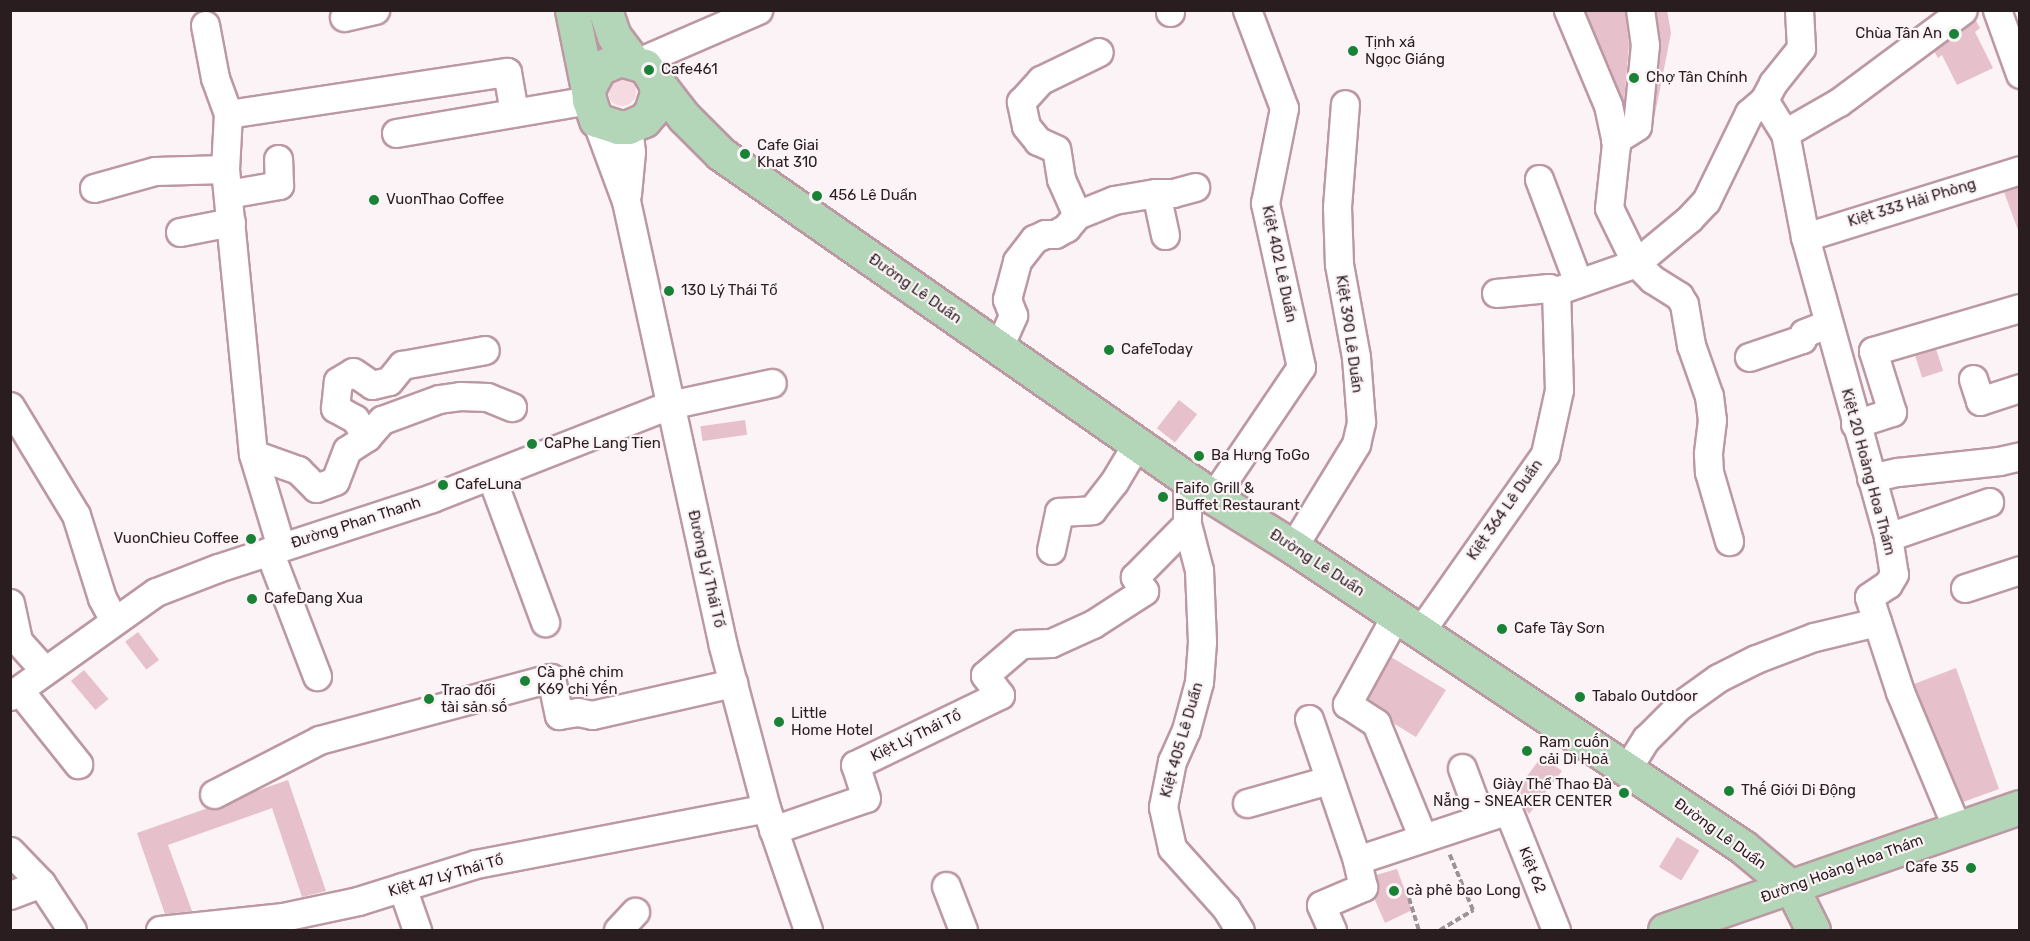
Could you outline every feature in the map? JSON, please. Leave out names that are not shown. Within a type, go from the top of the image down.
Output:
[{"type":"main road","points":[[572,10],[591,103],[618,127],[632,126],[651,112],[657,93],[640,65],[608,62],[599,68],[591,103]]},
{"type":"main road","name":"Đường Lê Duẩn","points":[[605,10],[614,36],[714,149],[1136,445],[1743,847],[1792,888],[1813,930]]},
{"type":"main road","name":"Đường Lê Duẩn","points":[[632,126],[714,149]]},
{"type":"main road","name":"Đường Hoàng Hoa Thám","points":[[1665,930],[1792,888],[1957,828],[2019,809]]},
{"type":"street","points":[[345,17],[375,10]]},
{"type":"street","points":[[640,65],[758,10]]},
{"type":"street","name":"Kiệt 402 Lê Duẩn","points":[[1213,497],[1301,367],[1265,203],[1284,108],[1247,10]]},
{"type":"street","points":[[1568,10],[1608,105],[1616,140],[1609,208],[1636,263],[1652,279],[1680,296],[1684,304],[1691,345],[1709,396],[1712,420],[1707,454],[1709,472],[1729,541]]},
{"type":"street","points":[[1616,140],[1636,126],[1645,45],[1640,10]]},
{"type":"street","points":[[1496,293],[1567,286],[1636,263],[1689,219],[1706,201],[1749,113],[1764,100],[1773,84],[1801,48],[1799,10]]},
{"type":"street","points":[[1785,133],[1839,102],[1963,10]]},
{"type":"street","points":[[1997,10],[2019,74]]},
{"type":"street","points":[[205,25],[215,78],[228,114],[226,182],[254,454],[275,549],[317,676]]},
{"type":"street","points":[[1077,215],[1061,179],[1056,148],[1038,141],[1026,126],[1021,102],[1041,80],[1099,52]]},
{"type":"street","points":[[228,114],[507,72],[514,112]]},
{"type":"street","name":"Kiệt 20 Hoàng Hoa Thám","points":[[1764,100],[1785,133],[1804,237],[1887,537],[1894,574],[1888,584],[1869,597],[1900,692],[1957,828]]},
{"type":"street","points":[[396,133],[514,112],[591,103]]},
{"type":"street","name":"Đường Lý Thái Tổ","points":[[591,103],[626,201],[669,405],[733,683],[769,819],[808,930]]},
{"type":"street","name":"Kiệt 390 Lê Duẩn","points":[[1293,547],[1356,444],[1361,422],[1356,357],[1339,264],[1337,207],[1345,104]]},
{"type":"street","name":"Đường Lý Thái Tổ","points":[[626,201],[632,126]]},
{"type":"street","points":[[94,188],[155,171],[226,182],[279,185],[278,159]]},
{"type":"street","name":"Kiệt 333 Hải Phòng","points":[[1804,237],[2019,170]]},
{"type":"street","name":"Kiệt 364 Lê Duẩn","points":[[1422,836],[1376,723],[1347,704],[1408,623],[1545,454],[1559,390],[1567,286],[1539,180]]},
{"type":"street","points":[[999,347],[1012,315],[1007,299],[1017,261],[1034,239],[1045,234],[1055,234],[1066,228],[1077,215],[1114,200],[1156,193],[1173,193],[1195,187]]},
{"type":"street","points":[[1156,193],[1165,235]]},
{"type":"street","points":[[180,232],[231,222]]},
{"type":"street","points":[[1855,424],[1892,412],[1873,351],[2019,308]]},
{"type":"street","points":[[1749,357],[1802,339],[1804,333],[1828,324]]},
{"type":"street","points":[[367,437],[355,419],[335,408],[338,381],[353,372],[372,385],[389,381],[402,365],[485,350]]},
{"type":"street","points":[[1973,379],[1980,401],[2019,388]]},
{"type":"street","name":"Đường Phan Thanh","points":[[15,693],[156,592],[275,549],[432,498],[669,405],[772,383]]},
{"type":"street","points":[[254,454],[298,470],[316,488],[335,481],[347,450],[367,437],[382,420],[439,399],[460,396],[487,397],[512,407]]},
{"type":"street","points":[[10,406],[76,515],[102,598],[114,621]]},
{"type":"street","points":[[1051,550],[1059,512],[1092,510],[1114,482],[1136,445]]},
{"type":"street","points":[[1870,478],[1898,472],[1999,461],[2019,456]]},
{"type":"street","points":[[491,476],[545,622]]},
{"type":"street","name":"Kiệt 405 Lê Duẩn","points":[[1187,478],[1187,524],[1198,570],[1202,642],[1199,682],[1186,730],[1172,761],[1163,807],[1172,848],[1226,908],[1240,930]]},
{"type":"street","points":[[1887,537],[1989,502]]},
{"type":"street","name":"Kiệt Lý Thái Tổ","points":[[769,819],[866,798],[855,765],[1000,695],[985,675],[1021,644],[1051,643],[1093,624],[1144,591],[1135,577],[1187,524]]},
{"type":"street","points":[[1965,588],[2019,570]]},
{"type":"street","points":[[10,603],[18,641],[45,671]]},
{"type":"street","points":[[1628,769],[1646,739],[1685,702],[1718,678],[1756,659],[1814,638],[1877,622]]},
{"type":"street","points":[[1685,702],[1705,664]]},
{"type":"street","points":[[214,794],[319,740],[551,678],[559,716],[578,712],[592,715],[733,683]]},
{"type":"street","points":[[15,693],[78,764]]},
{"type":"street","points":[[1309,719],[1363,887],[1320,905],[1332,930]]},
{"type":"street","points":[[1356,860],[1422,836],[1481,819],[1462,768]]},
{"type":"street","points":[[1247,803],[1329,780]]},
{"type":"street","name":"Kiệt 62","points":[[1481,819],[1508,810],[1556,930]]},
{"type":"street","name":"Kiệt 47 Lý Thái Tổ","points":[[160,930],[283,917],[358,901],[477,864],[769,819]]},
{"type":"street","points":[[10,851],[41,883],[72,930]]},
{"type":"street","points":[[10,896],[41,883]]},
{"type":"street","points":[[946,886],[963,930]]},
{"type":"street","points":[[402,887],[417,930]]},
{"type":"path","points":[[1422,836],[1446,846],[1473,910],[1440,930]]},
{"type":"path","points":[[1409,898],[1419,930]]},
{"type":"shaded area","points":[[622,78],[632,82],[636,92],[632,102],[622,106],[612,102],[608,92],[612,82]]},
{"type":"building","points":[[1585,10],[1625,10],[1629,45],[1624,102]]},
{"type":"building","points":[[1656,10],[1667,10],[1671,33],[1654,119],[1661,47]]},
{"type":"building","points":[[1975,19],[1980,28],[1975,32],[1993,68],[1957,85],[1942,55],[1938,58],[1934,51]]},
{"type":"building","points":[[2019,187],[2019,229],[2018,230],[2004,192]]},
{"type":"building","points":[[1936,349],[1943,371],[1922,378],[1915,356]]},
{"type":"building","points":[[1179,400],[1197,414],[1175,443],[1157,428]]},
{"type":"building","points":[[745,420],[747,435],[703,441],[700,426]]},
{"type":"building","points":[[138,632],[159,660],[146,670],[125,642]]},
{"type":"building","points":[[1391,657],[1446,690],[1416,737],[1393,723],[1385,710],[1368,699]]},
{"type":"building","points":[[1956,668],[1999,789],[1963,802],[1914,684]]},
{"type":"building","points":[[84,670],[108,699],[95,710],[71,681]]},
{"type":"building","points":[[1542,756],[1562,771],[1529,814],[1518,798],[1513,795]]},
{"type":"building","points":[[288,780],[326,891],[302,897],[272,808],[168,845],[192,911],[165,914],[137,833],[208,808],[221,808],[250,793]]},
{"type":"building","points":[[1677,837],[1699,850],[1681,880],[1659,867]]},
{"type":"building","points":[[1397,869],[1412,910],[1385,923],[1374,898],[1378,890],[1376,875]]},
{"type":"place","name":"Chùa Tân An","points":[[1954,34]]},
{"type":"place","name":"Tịnh xá Ngọc Giáng","points":[[1353,51]]},
{"type":"place","name":"Cafe461","points":[[649,70]]},
{"type":"place","name":"Chợ Tân Chính","points":[[1634,78]]},
{"type":"place","name":"Cafe Giai Khat 310","points":[[745,154]]},
{"type":"place","name":"456 Lê Duẩn","points":[[817,196]]},
{"type":"place","name":"VuonThao Coffee","points":[[374,200]]},
{"type":"place","name":"130 Lý Thái Tổ","points":[[669,291]]},
{"type":"place","name":"CafeToday","points":[[1109,350]]},
{"type":"place","name":"CaPhe Lang Tien","points":[[532,444]]},
{"type":"place","name":"Ba Hưng ToGo","points":[[1199,456]]},
{"type":"place","name":"CafeLuna","points":[[443,485]]},
{"type":"place","name":"Faifo Grill & Buffet Restaurant","points":[[1163,497]]},
{"type":"place","name":"VuonChieu Coffee","points":[[251,539]]},
{"type":"place","name":"CafeDang Xua","points":[[252,599]]},
{"type":"place","name":"Cafe Tây Sơn","points":[[1502,629]]},
{"type":"place","name":"Cà phê chim K69 chị Yến","points":[[525,681]]},
{"type":"place","name":"Tabalo Outdoor","points":[[1580,697]]},
{"type":"place","name":"Trao đổi tài sản số","points":[[429,699]]},
{"type":"place","name":"Little Home Hotel","points":[[779,722]]},
{"type":"place","name":"Ram cuốn cải Dì Hoả","points":[[1527,751]]},
{"type":"place","name":"Thế Giới Di Động","points":[[1729,791]]},
{"type":"place","name":"Giày Thể Thao Đà Nẵng - SNEAKER CENTER","points":[[1624,793]]},
{"type":"place","name":"Cafe 35","points":[[1971,868]]},
{"type":"place","name":"cà phê bao Long","points":[[1394,891]]}]
